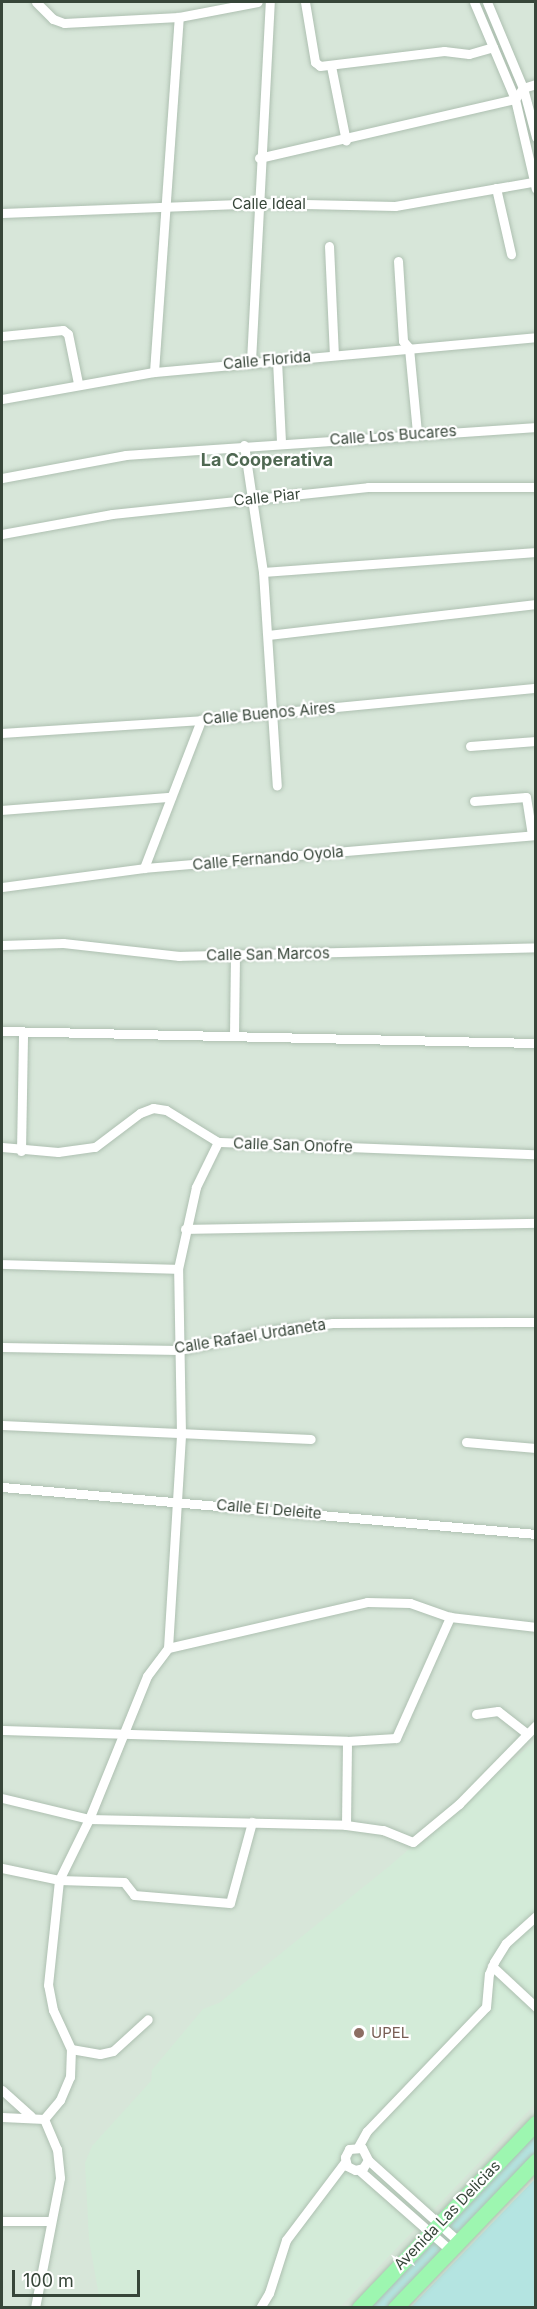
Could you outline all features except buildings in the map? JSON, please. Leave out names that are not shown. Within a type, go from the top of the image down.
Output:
[{"type":"main road","name":"Avenida Las Delicias","points":[[359,2307],[536,2122]]},
{"type":"main road","name":"Avenida Las Delicias","points":[[395,2307],[536,2161]]},
{"type":"street","points":[[36,2],[52,19],[64,23],[179,17],[258,2]]},
{"type":"street","points":[[251,361],[259,159],[270,2]]},
{"type":"street","points":[[305,2],[315,62],[320,66],[444,51],[469,54],[493,47]]},
{"type":"street","points":[[474,2],[515,99],[535,185]]},
{"type":"street","points":[[487,2],[523,88],[536,137]]},
{"type":"street","points":[[154,372],[179,17]]},
{"type":"street","points":[[331,66],[346,141]]},
{"type":"street","points":[[259,159],[346,141],[515,99],[523,88],[536,84]]},
{"type":"street","name":"Calle Ideal","points":[[2,213],[259,203],[395,206],[496,188],[535,185]]},
{"type":"street","points":[[496,188],[511,254]]},
{"type":"street","points":[[330,246],[333,355]]},
{"type":"street","points":[[398,261],[403,341],[409,348],[417,432]]},
{"type":"street","points":[[2,336],[63,330],[68,333],[78,383]]},
{"type":"street","name":"Calle Florida","points":[[2,399],[78,383],[154,372],[251,361],[536,337]]},
{"type":"street","points":[[277,360],[281,442]]},
{"type":"street","name":"Calle Los Bucares","points":[[2,478],[126,455],[417,432],[536,427]]},
{"type":"street","points":[[244,445],[263,572],[277,786]]},
{"type":"street","name":"Calle Piar","points":[[2,534],[112,514],[368,487],[536,487]]},
{"type":"street","points":[[263,572],[536,552]]},
{"type":"street","points":[[268,634],[536,604]]},
{"type":"street","name":"Calle Buenos Aires","points":[[2,733],[201,720],[536,688]]},
{"type":"street","points":[[144,868],[169,798],[201,720]]},
{"type":"street","points":[[470,746],[536,741]]},
{"type":"street","points":[[474,801],[526,797],[534,835]]},
{"type":"street","points":[[2,810],[169,798]]},
{"type":"street","name":"Calle Fernando Oyola","points":[[2,887],[144,868],[534,835]]},
{"type":"street","name":"Calle San Marcos","points":[[2,945],[63,943],[179,956],[536,947]]},
{"type":"street","points":[[234,1036],[235,955]]},
{"type":"street","points":[[2,1031],[536,1043]]},
{"type":"street","points":[[21,1151],[23,1032]]},
{"type":"street","name":"Calle San Onofre","points":[[2,1147],[21,1151],[95,1147],[140,1113],[153,1108],[166,1110],[218,1142],[536,1154]]},
{"type":"street","points":[[44,2119],[60,2100],[70,2078],[71,2049],[53,2010],[48,1985],[59,1880],[89,1819],[121,1735],[147,1676],[168,1648],[181,1434],[178,1269],[196,1187],[218,1142]]},
{"type":"street","points":[[185,1229],[536,1222]]},
{"type":"street","points":[[2,1264],[178,1269]]},
{"type":"street","name":"Calle Rafael Urdaneta","points":[[2,1347],[179,1350],[267,1331],[333,1323],[536,1322]]},
{"type":"street","points":[[2,1425],[311,1439]]},
{"type":"street","points":[[466,1442],[536,1448]]},
{"type":"street","name":"Calle El Deleite","points":[[2,1487],[536,1534]]},
{"type":"street","points":[[168,1648],[367,1602],[410,1603],[450,1617],[536,1628]]},
{"type":"street","points":[[3,1730],[347,1741],[396,1738],[450,1617]]},
{"type":"street","points":[[476,1714],[498,1711],[527,1734]]},
{"type":"street","points":[[2,1798],[89,1819],[346,1825],[383,1830],[413,1842],[459,1804],[536,1725]]},
{"type":"street","points":[[346,1825],[347,1741]]},
{"type":"street","points":[[2,1868],[59,1880],[123,1882],[134,1895],[230,1903],[252,1822]]},
{"type":"street","points":[[358,2147],[367,2131],[486,2007],[492,1966],[506,1943],[536,1916]]},
{"type":"street","points":[[492,1966],[536,2007]]},
{"type":"street","points":[[71,2049],[100,2054],[113,2051],[148,2019]]},
{"type":"street","points":[[2,2090],[31,2116]]},
{"type":"street","points":[[2,2117],[31,2116],[44,2119]]},
{"type":"street","points":[[35,2307],[60,2178],[57,2149],[44,2119]]},
{"type":"street","points":[[260,2307],[269,2293],[286,2240],[345,2162],[349,2149],[358,2147],[366,2151],[368,2160],[454,2246]]},
{"type":"street","points":[[359,2170],[368,2160]]},
{"type":"street","points":[[345,2162],[350,2169],[359,2170],[435,2228]]},
{"type":"street","points":[[2,2221],[50,2221]]},
{"type":"shaded area","points":[[2,2],[535,2],[535,2307],[2,2307]]},
{"type":"shaded area","name":"UPEL","points":[[535,1741],[535,2104],[340,2307],[101,2307],[89,2240],[85,2163],[92,2146],[151,2081],[152,2070],[203,2009],[219,2003],[387,1868]]},
{"type":"shaded area","points":[[535,2123],[535,2161],[395,2307],[359,2308]]},
{"type":"shaded area","points":[[535,2179],[535,2307],[411,2307]]},
{"type":"place","name":"UPEL","points":[[359,2033]]},
{"type":"district","name":"La Cooperativa","points":[[267,460]]}]
